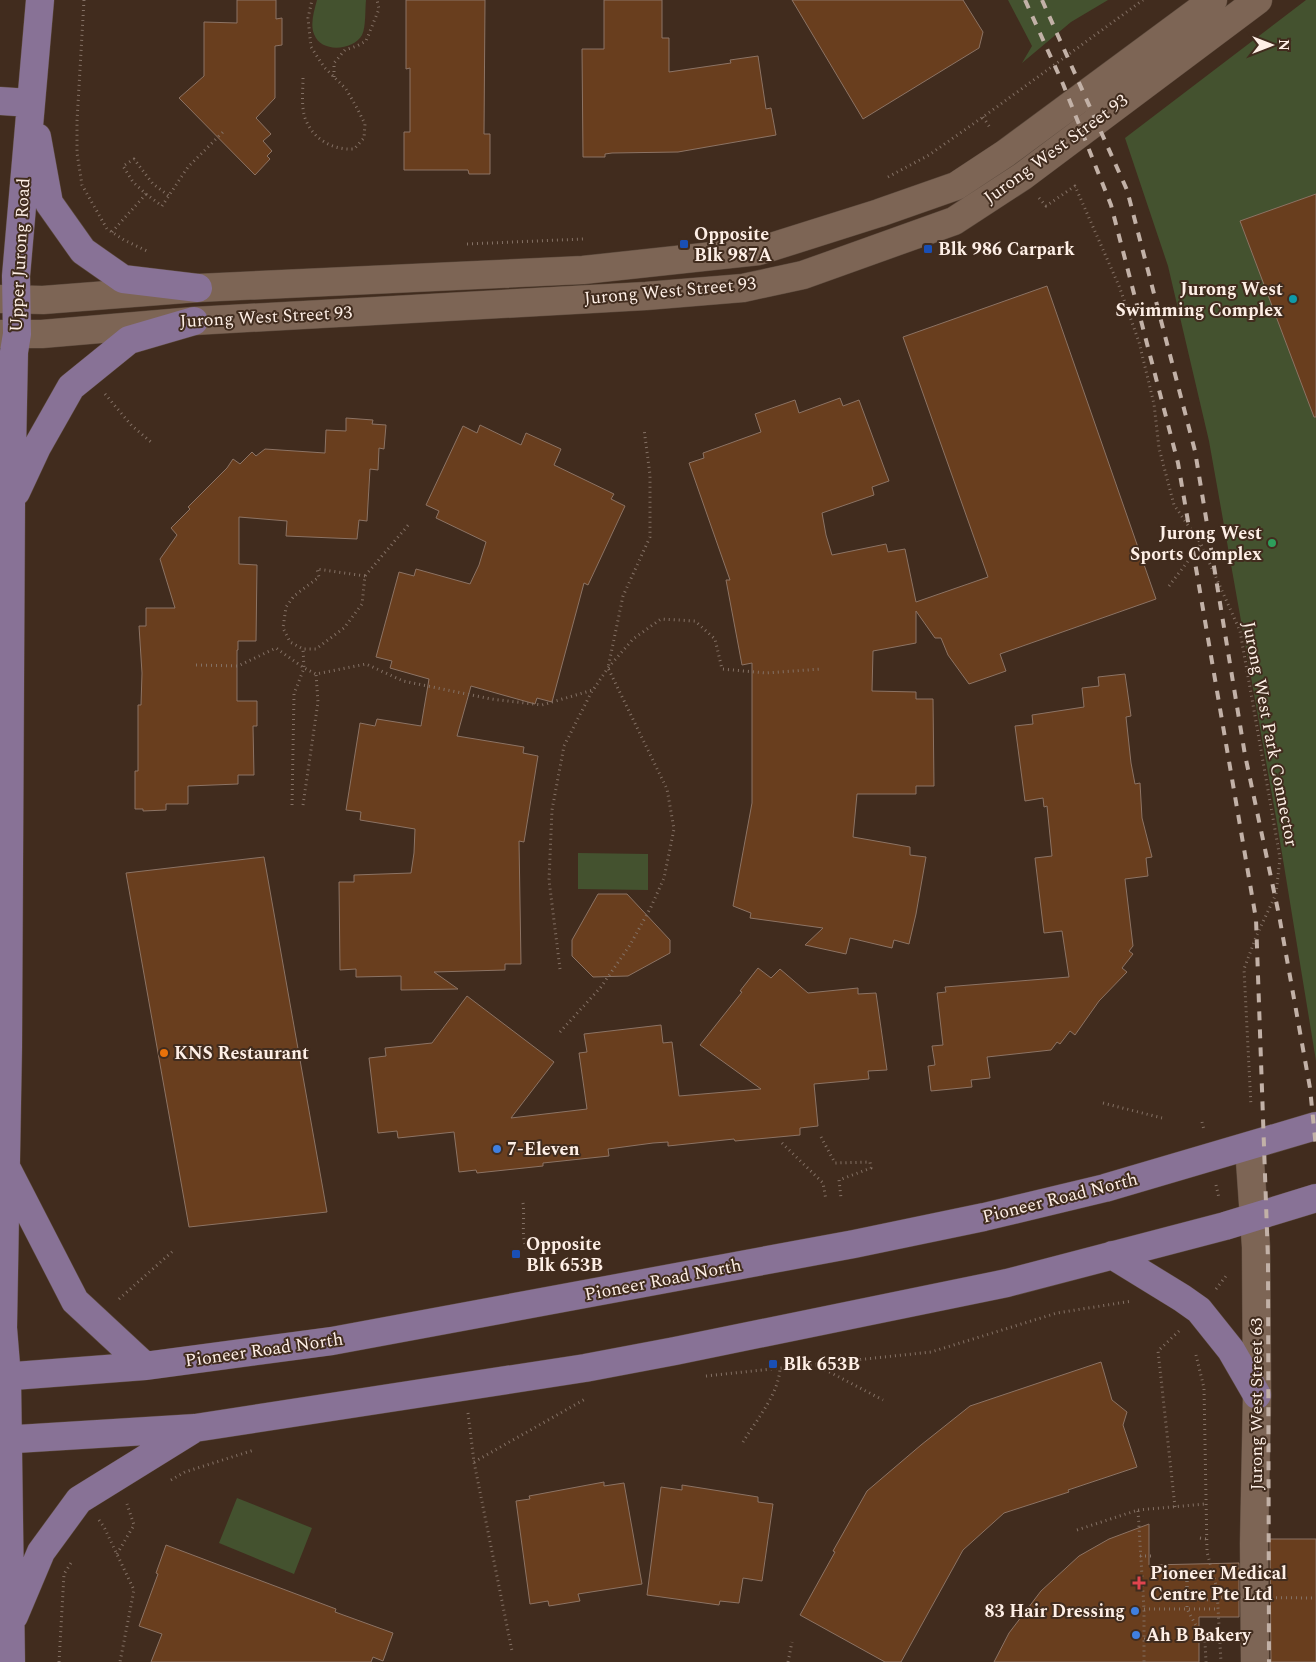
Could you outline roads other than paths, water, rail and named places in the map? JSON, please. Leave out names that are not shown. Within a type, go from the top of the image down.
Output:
[{"type":"main road","name":"Upper Jurong Road","points":[[11,1662],[4,1440],[3,1328],[14,352],[8,334],[8,300],[16,276],[40,0]]},
{"type":"main road","points":[[0,101],[30,103],[49,203],[82,250],[123,279],[198,288]]},
{"type":"main road","points":[[11,502],[37,448],[71,387],[129,340],[194,321]]},
{"type":"main road","name":"Pioneer Road North","points":[[4,1377],[145,1366],[332,1341],[899,1236],[1031,1207],[1096,1190],[1316,1126]]},
{"type":"main road","points":[[6,1168],[75,1301],[145,1366]]},
{"type":"main road","points":[[4,1440],[195,1428],[585,1368],[1007,1283],[1255,1218],[1316,1198]]},
{"type":"main road","points":[[1112,1255],[1199,1310],[1231,1350],[1258,1396]]},
{"type":"main road","points":[[10,1625],[41,1552],[79,1500],[195,1428]]},
{"type":"street","name":"Jurong West Street 93","points":[[8,300],[43,300],[198,288],[583,270],[759,250],[879,213],[956,186],[1006,153],[1213,0]]},
{"type":"street","name":"Jurong West Street 93","points":[[8,334],[42,334],[194,321],[646,296],[743,288],[802,275],[954,221],[1023,176],[1258,0]]},
{"type":"street","name":"Jurong West Street 63","points":[[1249,1146],[1255,1218],[1258,1396],[1254,1544],[1255,1662]]},
{"type":"railway","points":[[1025,0],[1063,84],[1111,205],[1178,463],[1256,919],[1268,1260],[1269,1662]]},
{"type":"railway","points":[[1042,0],[1127,190],[1195,451],[1245,755],[1279,915],[1310,1088],[1316,1148]]},
{"type":"place","name":"Opposite Blk 987A","points":[[684,244]]},
{"type":"place","name":"Blk 986 Carpark","points":[[928,249]]},
{"type":"place","name":"Jurong West Swimming Complex","points":[[1293,299]]},
{"type":"place","name":"Jurong West Sports Complex","points":[[1272,543]]},
{"type":"place","name":"KNS Restaurant","points":[[164,1053]]},
{"type":"place","name":"7-Eleven","points":[[497,1149]]},
{"type":"place","name":"Opposite Blk 653B","points":[[516,1254]]},
{"type":"place","name":"Blk 653B","points":[[773,1364]]},
{"type":"place","name":"Pioneer Medical Centre Pte Ltd","points":[[1139,1583]]},
{"type":"place","name":"83 Hair Dressing","points":[[1135,1611]]},
{"type":"place","name":"Ah B Bakery","points":[[1136,1635]]}]
